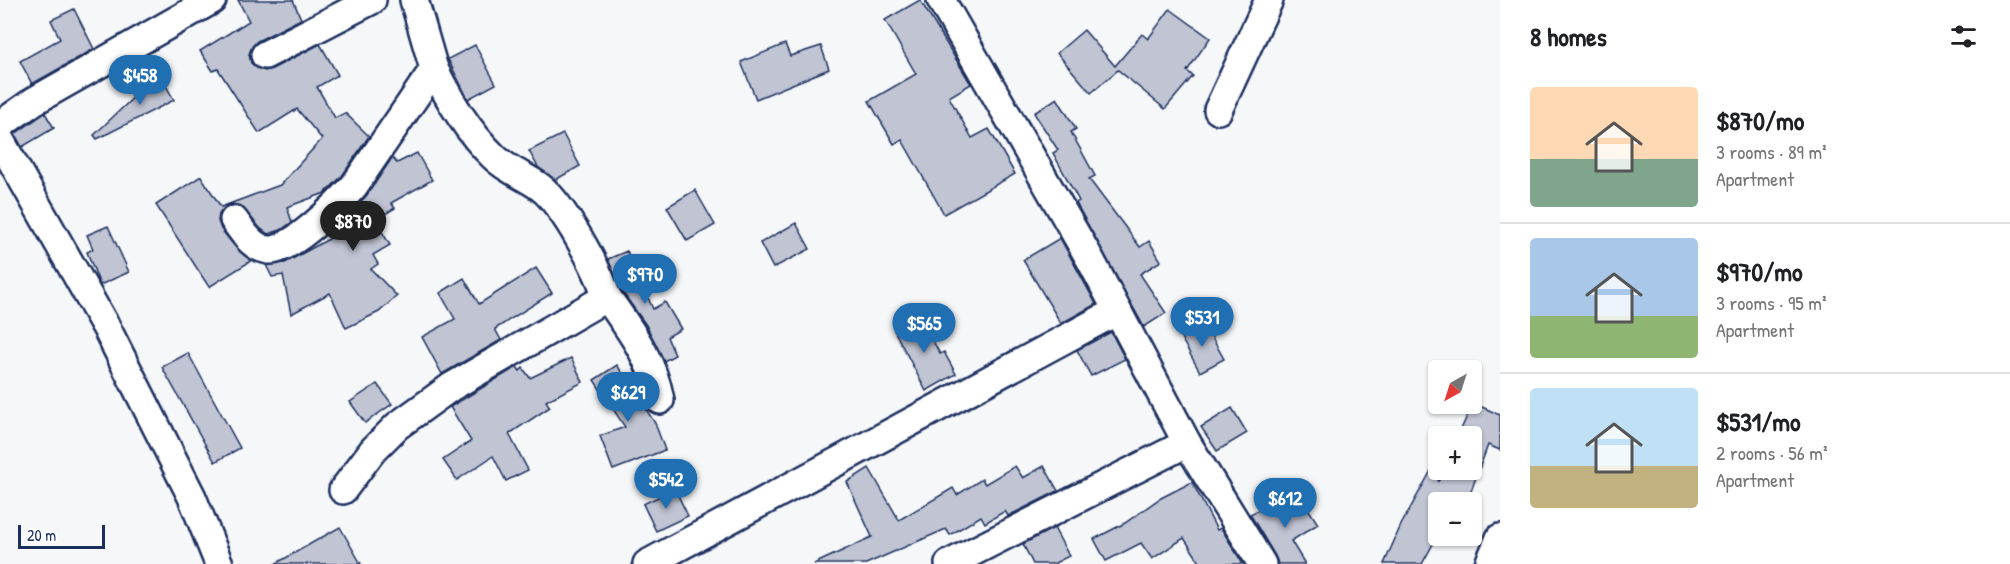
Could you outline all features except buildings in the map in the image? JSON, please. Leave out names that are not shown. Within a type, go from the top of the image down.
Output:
[{"type":"street","points":[[0,125],[34,101],[212,0]]},
{"type":"street","points":[[265,55],[372,0]]},
{"type":"street","points":[[414,0],[434,69],[448,97],[495,159],[542,189],[555,204],[585,249],[601,279],[607,297],[637,339],[656,380],[660,400]]},
{"type":"street","points":[[941,0],[1118,311],[1187,443],[1262,564]]},
{"type":"street","points":[[1218,110],[1269,0]]},
{"type":"street","points":[[234,220],[258,247],[271,251],[287,245],[315,224],[354,186],[434,69]]},
{"type":"street","points":[[0,140],[7,168],[106,327],[192,497],[219,564]]},
{"type":"street","points":[[343,490],[374,450],[397,426],[451,387],[607,297]]},
{"type":"street","points":[[647,564],[1118,311]]},
{"type":"street","points":[[949,564],[1187,443]]},
{"type":"street","points":[[1489,564],[1500,538]]}]
